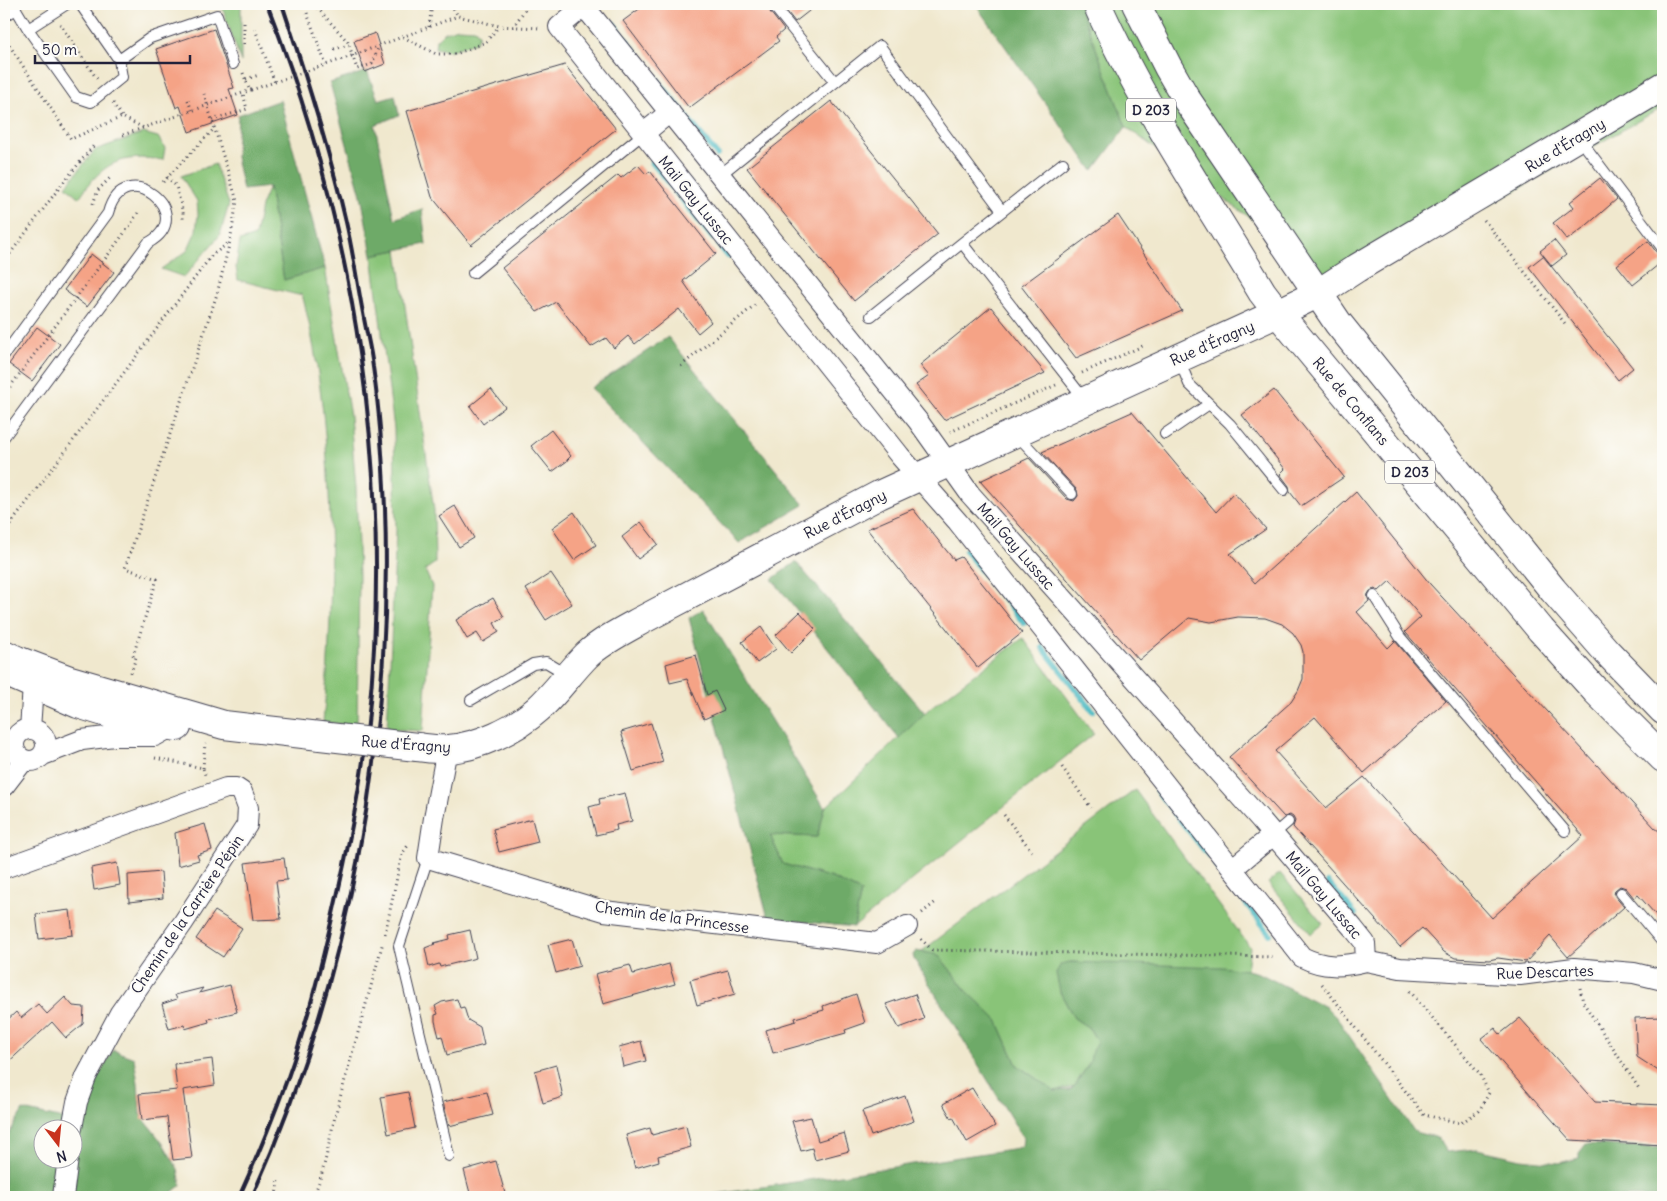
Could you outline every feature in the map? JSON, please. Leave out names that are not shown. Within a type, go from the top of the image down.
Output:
[{"type":"street","name":"Rue de Conflans","points":[[1096,4],[1121,54],[1165,133],[1262,292],[1278,314],[1547,638],[1606,703],[1663,758]]},
{"type":"street","name":"D 203","points":[[1136,4],[1187,100],[1338,324],[1553,590],[1607,652],[1663,710]]},
{"type":"street","name":"Mail Gay Lussac","points":[[584,5],[670,112],[909,410],[975,499],[1281,828],[1365,943],[1366,960],[1348,966],[1316,964],[1302,957],[958,522],[900,456],[559,27],[584,5]]},
{"type":"street","name":"Rue d'Éragny","points":[[4,654],[70,680],[102,688],[214,733],[320,736],[418,748],[447,749],[462,747],[498,735],[514,727],[538,709],[588,654],[642,620],[879,496],[1085,400],[1278,314],[1317,294],[1663,86]]},
{"type":"street","points":[[643,134],[670,112]]},
{"type":"street","points":[[750,267],[775,245]]},
{"type":"street","points":[[4,672],[78,704],[117,716],[171,727],[206,728],[214,733]]},
{"type":"street","points":[[102,688],[95,694],[78,694],[44,682],[34,686],[16,734],[14,750],[16,754],[33,758],[82,740],[114,736],[155,736],[171,727]]},
{"type":"street","points":[[4,786],[46,745],[45,739],[38,731],[16,734]]},
{"type":"street","points":[[428,858],[447,749]]},
{"type":"street","name":"Chemin de la Carrière Pépin","points":[[4,868],[230,788],[239,789],[248,804],[247,825],[183,923],[120,1013],[86,1077],[77,1102],[74,1118]]},
{"type":"street","points":[[1232,869],[1281,828]]},
{"type":"street","name":"Chemin de la Princesse","points":[[428,858],[604,911],[877,943],[907,926]]},
{"type":"street","name":"Rue Descartes","points":[[1366,960],[1400,968],[1520,975],[1574,968],[1634,973],[1663,980]]},
{"type":"street","points":[[63,1197],[67,1168]]},
{"type":"lane","points":[[13,4],[76,97],[91,102],[122,77],[119,60],[80,4]]},
{"type":"lane","points":[[28,28],[67,4]]},
{"type":"lane","points":[[772,4],[835,82]]},
{"type":"lane","points":[[119,60],[150,38],[217,16],[233,64]]},
{"type":"lane","points":[[720,175],[880,46],[1002,211]]},
{"type":"lane","points":[[473,273],[643,134]]},
{"type":"lane","points":[[1578,137],[1663,249]]},
{"type":"lane","points":[[871,316],[1063,163]]},
{"type":"lane","points":[[4,355],[108,213],[114,200],[126,190],[135,188],[149,191],[158,198],[165,211],[165,221],[160,232],[148,243],[4,437]]},
{"type":"lane","points":[[962,243],[1085,400]]},
{"type":"lane","points":[[1179,358],[1189,384],[1230,424],[1284,490]]},
{"type":"lane","points":[[1165,434],[1209,404]]},
{"type":"lane","points":[[1014,433],[1072,494]]},
{"type":"lane","points":[[1374,596],[1400,636],[1565,831]]},
{"type":"lane","points":[[471,700],[533,664],[546,662],[568,676]]},
{"type":"lane","points":[[428,858],[399,946],[449,1156]]},
{"type":"lane","points":[[1621,893],[1663,942]]},
{"type":"path","points":[[314,4],[349,45],[357,69],[372,64],[378,46]]},
{"type":"path","points":[[430,27],[432,4]]},
{"type":"path","points":[[451,4],[458,16]]},
{"type":"path","points":[[513,27],[528,4]]},
{"type":"path","points":[[1660,4],[1663,8]]},
{"type":"path","points":[[52,13],[122,117]]},
{"type":"path","points":[[307,13],[326,65]]},
{"type":"path","points":[[123,135],[352,56],[458,16],[499,26],[546,29]]},
{"type":"path","points":[[403,37],[436,54],[456,54],[486,42],[499,26]]},
{"type":"path","points":[[255,29],[275,83]]},
{"type":"path","points":[[334,49],[349,45]]},
{"type":"path","points":[[244,73],[250,91]]},
{"type":"path","points":[[246,80],[259,75]]},
{"type":"path","points":[[131,674],[136,657],[133,656],[157,580],[125,568],[217,294],[230,241],[237,201],[204,94]]},
{"type":"path","points":[[212,120],[248,109],[243,94]]},
{"type":"path","points":[[188,100],[192,111]]},
{"type":"path","points":[[163,182],[214,128]]},
{"type":"path","points":[[4,262],[94,144]]},
{"type":"path","points":[[1469,201],[1567,326]]},
{"type":"path","points":[[4,395],[140,210]]},
{"type":"path","points":[[4,533],[212,255],[230,241]]},
{"type":"path","points":[[681,366],[758,302]]},
{"type":"path","points":[[945,434],[1147,344]]},
{"type":"path","points":[[210,794],[203,768],[214,733]]},
{"type":"path","points":[[148,756],[203,768]]},
{"type":"path","points":[[1062,767],[1092,808]]},
{"type":"path","points":[[1004,815],[1034,854]]},
{"type":"path","points":[[313,1197],[321,1174],[386,929],[402,854],[420,828],[434,818]]},
{"type":"path","points":[[907,926],[932,950],[1282,957]]},
{"type":"path","points":[[1574,968],[1583,1002],[1640,1090]]},
{"type":"path","points":[[1320,982],[1424,1115],[1462,1124],[1479,1111],[1489,1093],[1480,1074],[1406,986]]},
{"type":"path","points":[[276,1197],[278,1179]]},
{"type":"green space","points":[[221,4],[241,4],[241,62]]},
{"type":"green space","points":[[975,4],[1079,4],[1126,127],[1093,171]]},
{"type":"green space","points":[[1079,4],[1663,4],[1663,107],[1343,286],[1126,127]]},
{"type":"green space","points":[[458,28],[475,29],[479,34],[476,42],[450,51],[435,48],[436,40],[443,33]]},
{"type":"green space","points":[[367,71],[378,100],[395,95],[399,115],[375,125],[394,219],[422,209],[426,244],[372,255],[361,195],[330,83]]},
{"type":"green space","points":[[280,100],[325,268],[284,280],[269,187],[243,190],[236,157],[238,115]]},
{"type":"green space","points":[[143,133],[158,137],[165,148],[163,160],[136,158],[114,163],[96,176],[79,198],[66,186],[95,150]]},
{"type":"green space","points":[[215,164],[229,204],[220,235],[184,277],[161,269],[187,251],[196,231],[197,201],[181,176]]},
{"type":"green space","points":[[269,187],[284,280],[325,268],[350,416],[356,488],[359,576],[357,726],[323,722],[331,594],[329,489],[322,404],[309,321],[302,294],[298,295],[238,280],[236,267],[240,241],[255,236],[261,206]]},
{"type":"green space","points":[[397,250],[434,510],[435,563],[425,570],[432,586],[423,731],[387,729],[396,531],[394,429],[372,255]]},
{"type":"green space","points":[[668,337],[804,505],[739,543],[591,388]]},
{"type":"green space","points":[[796,562],[925,713],[899,738],[772,579]]},
{"type":"green space","points":[[703,609],[825,808],[817,837],[770,835],[783,864],[832,878],[861,892],[854,927],[768,918],[689,618]]},
{"type":"green space","points":[[1023,638],[1094,734],[854,927],[861,892],[832,878],[783,864],[770,835],[817,837],[825,808],[931,707]]},
{"type":"green space","points":[[1135,790],[1250,947],[1247,970],[1070,962],[1060,992],[1074,1018],[1089,1028],[1097,1041],[1090,1062],[1074,1087],[1054,1091],[1017,1065],[997,1020],[970,995],[940,957],[922,951]]},
{"type":"green space","points":[[1280,873],[1323,924],[1311,934],[1268,883]]},
{"type":"green space","points":[[916,951],[935,954],[940,957],[965,989],[997,1020],[1017,1065],[1054,1091],[1070,1090],[1074,1087],[1090,1062],[1092,1051],[1097,1041],[1089,1028],[1074,1018],[1060,992],[1056,973],[1061,964],[1070,962],[1222,967],[1247,970],[1259,973],[1326,1007],[1337,1018],[1414,1131],[1437,1138],[1444,1145],[1446,1152],[1477,1149],[1521,1159],[1559,1163],[1579,1158],[1579,1153],[1586,1144],[1663,1148],[1663,1197],[697,1197],[1022,1146],[1023,1138],[914,959],[913,955]]},
{"type":"green space","points":[[113,1050],[134,1058],[140,1114],[164,1145],[178,1169],[181,1185],[166,1197],[4,1197],[4,1142],[23,1110],[59,1118],[32,1118],[32,1168],[56,1168],[53,1195],[67,1168],[82,1168],[82,1118],[65,1118],[87,1097]]},
{"type":"building","points":[[646,4],[765,4],[784,30],[776,37],[779,41],[689,108],[623,21]]},
{"type":"building","points":[[781,4],[818,4],[795,22]]},
{"type":"building","points":[[214,29],[234,88],[229,89],[238,115],[189,132],[180,106],[176,108],[156,49]]},
{"type":"building","points":[[375,33],[385,64],[365,72],[354,41]]},
{"type":"building","points":[[565,65],[616,129],[471,245],[432,197],[407,111]]},
{"type":"building","points":[[831,101],[938,234],[854,301],[747,168]]},
{"type":"building","points":[[638,165],[646,174],[650,171],[716,254],[683,281],[711,322],[698,333],[679,309],[635,344],[628,336],[614,348],[606,338],[591,347],[556,302],[537,312],[502,268],[618,175],[621,178]]},
{"type":"building","points":[[1600,178],[1617,199],[1567,240],[1553,223],[1574,207],[1570,202]]},
{"type":"building","points":[[1118,215],[1182,311],[1076,358],[1021,286]]},
{"type":"building","points":[[1554,240],[1566,255],[1552,266],[1540,251]]},
{"type":"building","points":[[1648,241],[1663,261],[1633,285],[1617,265]]},
{"type":"building","points":[[91,254],[114,272],[87,307],[64,290]]},
{"type":"building","points":[[1543,256],[1633,368],[1618,380],[1529,267]]},
{"type":"building","points":[[991,307],[1045,373],[944,420],[916,385],[929,376],[920,365]]},
{"type":"building","points":[[37,327],[60,344],[32,381],[9,364]]},
{"type":"building","points":[[491,389],[505,407],[483,424],[470,406]]},
{"type":"building","points":[[1274,390],[1344,477],[1301,506],[1290,492],[1289,486],[1280,474],[1285,469],[1242,415]]},
{"type":"building","points":[[1132,412],[1216,512],[1234,493],[1266,529],[1230,554],[1255,583],[1356,492],[1430,584],[1655,828],[1663,834],[1663,923],[1638,895],[1634,898],[1626,888],[1620,886],[1615,890],[1614,895],[1624,907],[1568,957],[1550,936],[1526,962],[1498,958],[1489,960],[1455,958],[1444,952],[1422,928],[1400,947],[1293,827],[1295,821],[1293,817],[1290,815],[1284,817],[1229,757],[1291,702],[1298,691],[1303,679],[1303,652],[1293,633],[1282,624],[1265,618],[1238,617],[1211,622],[1189,618],[1139,660],[980,481],[1029,458],[1067,499],[1074,501],[1078,496],[1077,490],[1042,452]],"holes":[[[1390,581],[1421,617],[1405,632],[1583,836],[1492,918],[1364,777],[1326,808],[1275,751],[1315,717],[1364,773],[1446,701],[1395,641],[1388,648],[1357,612],[1369,601],[1367,596],[1370,591],[1374,589],[1379,591]]]},
{"type":"building","points":[[551,430],[571,456],[552,472],[531,446]]},
{"type":"building","points":[[455,506],[474,538],[459,547],[439,516]]},
{"type":"building","points":[[913,509],[954,560],[961,557],[1022,633],[978,668],[867,529]]},
{"type":"building","points":[[574,512],[596,545],[574,560],[552,528]]},
{"type":"building","points":[[641,522],[658,544],[638,559],[622,537]]},
{"type":"building","points":[[551,573],[572,604],[546,620],[526,589]]},
{"type":"building","points":[[493,598],[504,617],[494,623],[499,632],[483,642],[477,633],[467,639],[456,620]]},
{"type":"building","points":[[800,612],[815,629],[791,653],[776,635]]},
{"type":"building","points":[[761,627],[776,649],[757,663],[742,642]]},
{"type":"building","points":[[696,655],[707,695],[715,691],[724,710],[704,719],[687,679],[670,683],[666,664]]},
{"type":"building","points":[[651,723],[663,762],[633,771],[621,732]]},
{"type":"building","points":[[625,793],[632,821],[616,825],[617,830],[596,835],[589,807],[600,804],[599,799]]},
{"type":"building","points":[[532,819],[538,842],[499,852],[493,829]]},
{"type":"building","points":[[205,824],[212,850],[197,855],[199,860],[178,866],[175,833]]},
{"type":"building","points":[[284,858],[287,880],[276,881],[281,919],[253,920],[245,863]]},
{"type":"building","points":[[117,863],[120,885],[94,890],[91,868]]},
{"type":"building","points":[[161,872],[163,898],[129,902],[128,875]]},
{"type":"building","points":[[70,910],[73,935],[39,939],[36,914]]},
{"type":"building","points":[[215,911],[242,928],[223,957],[196,939]]},
{"type":"building","points":[[470,930],[476,958],[440,967],[439,964],[429,967],[425,948],[434,943],[450,939],[449,935]]},
{"type":"building","points":[[572,939],[580,966],[556,973],[548,945]]},
{"type":"building","points":[[669,964],[675,984],[603,1004],[595,974],[630,965],[633,974]]},
{"type":"building","points":[[728,970],[735,994],[697,1005],[690,980]]},
{"type":"building","points":[[230,985],[237,1012],[208,1019],[209,1022],[185,1029],[184,1025],[169,1029],[162,1004],[177,999],[175,995],[203,988],[199,993]]},
{"type":"building","points":[[856,994],[865,1023],[845,1030],[846,1033],[773,1053],[766,1030],[796,1021],[795,1018],[824,1010],[823,1006]]},
{"type":"building","points":[[915,994],[924,1019],[899,1028],[886,1004]]},
{"type":"building","points":[[65,997],[73,1006],[84,1007],[83,1024],[66,1038],[52,1022],[4,1066],[4,1023],[16,1012],[21,1018],[38,1004],[47,1014]]},
{"type":"building","points":[[457,999],[460,1008],[464,1007],[468,1020],[480,1027],[484,1045],[447,1055],[442,1036],[439,1037],[435,1021],[435,1015],[438,1014],[435,1006],[442,1002]]},
{"type":"building","points":[[1663,1017],[1663,1074],[1637,1057],[1635,1018]]},
{"type":"building","points":[[1520,1018],[1595,1102],[1663,1105],[1663,1145],[1570,1140],[1481,1039],[1495,1028],[1500,1034]]},
{"type":"building","points":[[641,1041],[646,1061],[623,1067],[619,1047]]},
{"type":"building","points":[[212,1059],[215,1085],[183,1090],[192,1158],[173,1160],[167,1117],[142,1120],[139,1094],[177,1090],[174,1064]]},
{"type":"building","points":[[556,1065],[563,1097],[543,1103],[535,1071]]},
{"type":"building","points":[[972,1088],[995,1126],[967,1142],[953,1117],[951,1118],[943,1104]]},
{"type":"building","points":[[408,1092],[415,1128],[388,1134],[381,1097]]},
{"type":"building","points":[[487,1092],[493,1115],[449,1126],[443,1102]]},
{"type":"building","points":[[905,1096],[914,1121],[871,1136],[862,1111]]},
{"type":"building","points":[[811,1117],[818,1141],[844,1133],[849,1151],[815,1160],[812,1148],[801,1151],[792,1121]]},
{"type":"building","points":[[686,1126],[691,1147],[658,1156],[659,1161],[635,1168],[626,1135],[650,1128],[652,1135]]},
{"type":"building","points":[[496,1161],[506,1197],[471,1197],[464,1170]]},
{"type":"waterway","points":[[612,22],[650,70]]},
{"type":"waterway","points":[[656,78],[717,155]]},
{"type":"waterway","points":[[652,162],[713,238]]},
{"type":"waterway","points":[[719,245],[728,256]]},
{"type":"waterway","points":[[966,551],[1024,623]]},
{"type":"waterway","points":[[1043,648],[1093,711]]},
{"type":"waterway","points":[[1157,791],[1209,856]]},
{"type":"waterway","points":[[1216,865],[1270,934]]},
{"type":"waterway","points":[[1328,883],[1355,914]]},
{"type":"railway","points":[[239,1197],[265,1138],[288,1077],[308,1013],[325,948],[350,837],[362,769],[368,723],[375,632],[376,540],[371,448],[361,357],[345,267],[324,178],[298,90],[267,4]]},
{"type":"railway","points":[[252,1197],[286,1116],[314,1032],[338,947],[358,860],[372,773],[381,685],[386,596],[385,508],[381,438],[371,354],[351,245],[339,194],[317,112],[282,4]]}]
